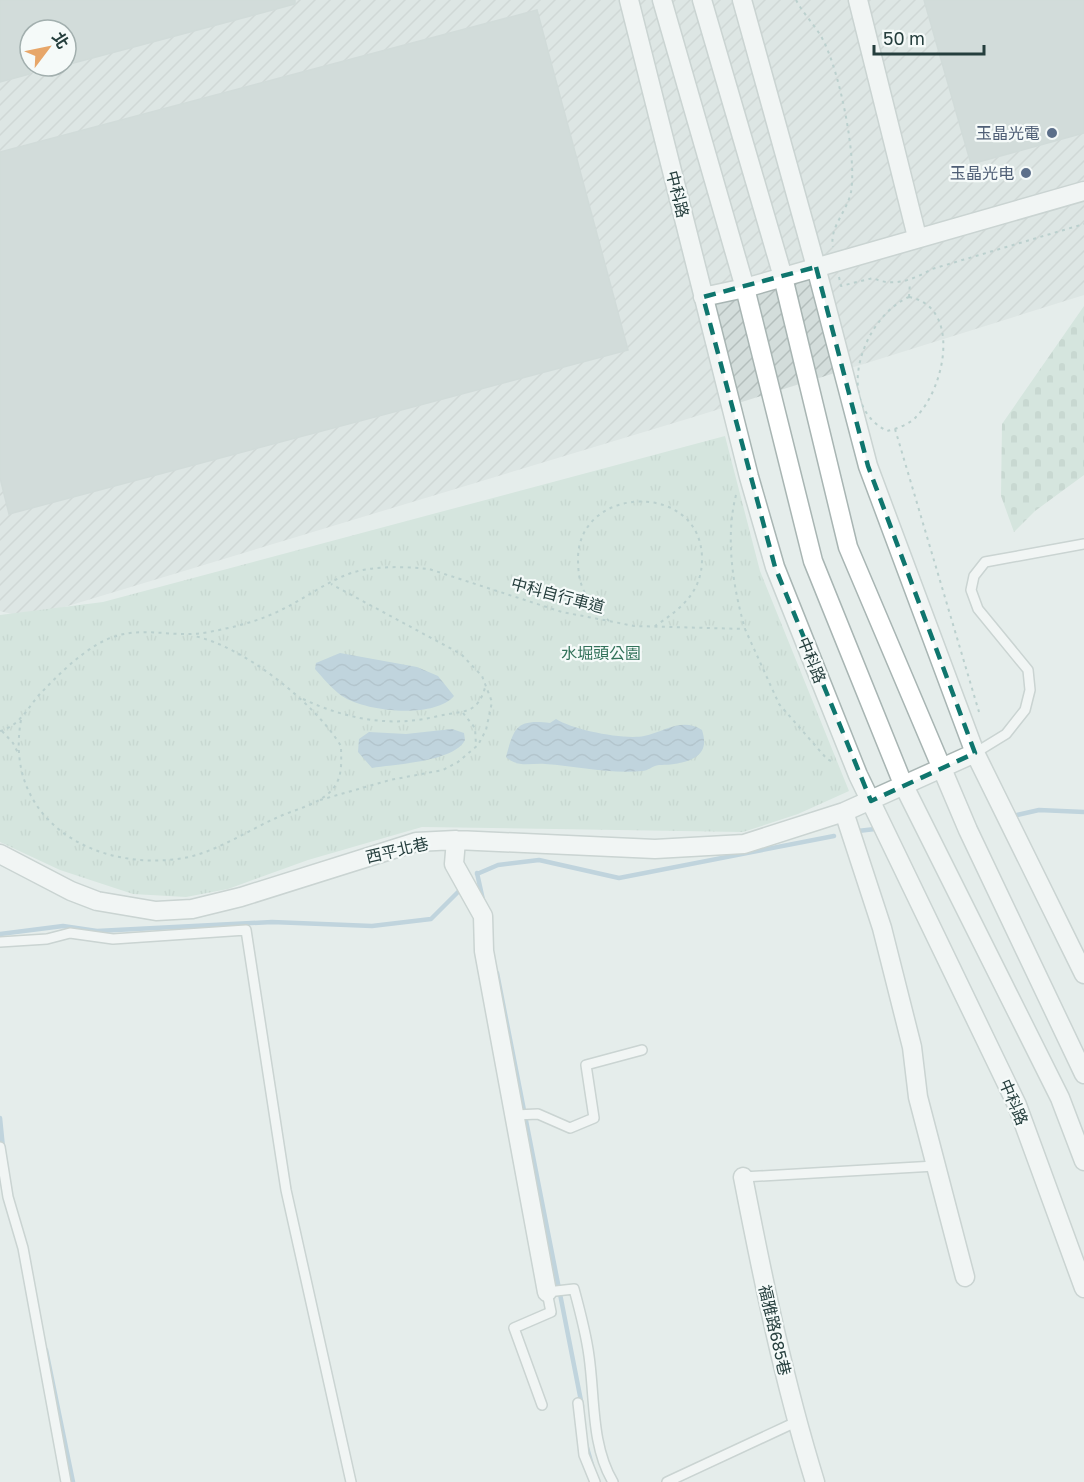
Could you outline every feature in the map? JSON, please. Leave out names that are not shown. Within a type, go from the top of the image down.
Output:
[{"type":"street","name":"中科路","points":[[629,0],[749,477],[775,567],[858,774],[1017,1105],[1084,1288]]},
{"type":"street","points":[[657,0],[677,54]]},
{"type":"street","points":[[662,0],[745,288],[813,561],[903,784],[1060,1098],[1084,1161]]},
{"type":"street","points":[[702,0],[783,277],[848,547],[968,830],[1084,1074]]},
{"type":"street","points":[[742,0],[868,466],[975,753],[1084,974]]},
{"type":"street","points":[[858,0],[916,237]]},
{"type":"street","points":[[703,297],[745,288],[916,237],[1084,191]]},
{"type":"street","name":"西平北巷","points":[[0,854],[70,891],[97,901],[156,910],[192,909],[241,897],[416,842],[456,840],[655,849],[744,844],[844,812],[975,753]]},
{"type":"street","points":[[844,812],[882,928],[912,1047],[918,1097],[965,1277]]},
{"type":"street","points":[[456,840],[454,864],[483,916],[484,951],[547,1292]]},
{"type":"street","name":"福雅路685巷","points":[[743,1177],[771,1321],[796,1422],[815,1482]]},
{"type":"lane","points":[[975,753],[1006,734],[1025,710],[1030,690],[1028,670],[978,609],[971,590],[974,576],[985,562],[1084,544]]},
{"type":"lane","points":[[0,942],[47,939],[70,933],[114,939],[246,930],[286,1190],[351,1482]]},
{"type":"lane","points":[[515,1115],[538,1114],[570,1128],[594,1118],[586,1065],[642,1050]]},
{"type":"lane","points":[[0,1147],[8,1197],[23,1248],[66,1482]]},
{"type":"lane","points":[[743,1177],[935,1166]]},
{"type":"lane","points":[[542,1405],[514,1328],[551,1312],[547,1292],[574,1289],[584,1323],[599,1450],[613,1482]]},
{"type":"lane","points":[[578,1403],[584,1455],[595,1482]]},
{"type":"lane","points":[[666,1482],[796,1422]]},
{"type":"path","points":[[796,0],[805,18],[824,42],[844,99],[851,192],[831,236],[835,256]]},
{"type":"path","points":[[839,276],[841,286],[873,278],[881,282],[910,282],[932,269],[1084,224]]},
{"type":"path","points":[[909,297],[910,282]]},
{"type":"path","points":[[909,297],[921,299],[939,318],[944,350],[940,370],[927,401],[915,418],[895,429],[887,431],[870,417],[859,394],[861,355],[875,324],[893,305],[909,297]]},
{"type":"path","points":[[895,429],[980,716]]},
{"type":"path","points":[[749,477],[735,497],[732,545],[735,589],[745,628],[779,704],[827,759],[858,774]]},
{"type":"path","points":[[609,621],[585,594],[580,581],[580,543],[595,520],[613,507],[629,502],[654,500],[668,506],[688,521],[699,539],[702,553],[702,569],[694,593],[678,612],[655,626]]},
{"type":"path","name":"中科自行車道","points":[[191,635],[259,620],[330,584],[368,569],[429,569],[562,612],[609,621],[655,626],[745,628]]},
{"type":"path","points":[[318,800],[390,780],[443,770],[469,756],[476,747],[491,715],[492,702],[486,684],[475,665],[461,654],[330,584]]},
{"type":"path","name":"中科自行車道","points":[[147,631],[191,635],[223,645],[241,655],[314,710],[340,746],[338,778],[335,786],[318,800],[187,857],[158,861],[102,852],[59,831],[47,820],[30,794],[20,758],[13,743],[1,731],[10,728],[40,694],[96,644],[128,633],[147,631]]},
{"type":"path","points":[[297,697],[352,718],[376,721],[425,721],[463,713],[474,707],[483,698],[486,684]]},
{"type":"path","points":[[463,713],[475,728],[476,747]]},
{"type":"path","name":"中科自行車道","points":[[20,758],[21,717]]},
{"type":"highlighted area","points":[[816,267],[868,466],[975,753],[871,801],[775,567],[703,297]]},
{"type":"shaded area","points":[[0,0],[1084,0],[1084,295],[697,416],[28,618],[0,611]]},
{"type":"green space","points":[[1084,306],[1084,475],[1035,511],[1014,532],[1001,496],[1002,424]]},
{"type":"green space","name":"水堀頭公園","points":[[725,436],[760,571],[849,791],[798,814],[743,832],[422,827],[308,860],[228,889],[186,897],[133,894],[60,870],[0,842],[0,615],[103,602]]},
{"type":"water","points":[[340,653],[417,667],[438,676],[454,696],[431,708],[400,711],[353,702],[338,693],[315,669],[316,663]]},
{"type":"water","points":[[556,719],[586,730],[624,737],[644,736],[680,725],[695,726],[702,730],[704,744],[701,752],[693,759],[642,771],[519,764],[506,757],[514,732],[523,724],[550,723]]},
{"type":"water","points":[[452,729],[464,733],[465,740],[459,747],[449,753],[423,761],[372,768],[358,752],[359,739],[369,732],[406,734]]},
{"type":"building","points":[[0,0],[295,0],[295,4],[78,62],[78,18],[18,18],[18,77],[0,82]]},
{"type":"building","points":[[924,0],[1084,0],[1084,133],[971,164]]},
{"type":"building","points":[[537,10],[628,350],[9,514],[0,478],[0,152]]},
{"type":"waterway","points":[[1017,815],[1039,810],[1084,812]]},
{"type":"waterway","points":[[858,831],[875,829]]},
{"type":"waterway","points":[[477,874],[498,865],[539,860],[619,878],[834,836]]},
{"type":"waterway","points":[[477,873],[483,900]]},
{"type":"waterway","points":[[0,934],[63,926],[97,931],[272,922],[372,926],[431,919],[459,891]]},
{"type":"waterway","points":[[497,973],[582,1406]]},
{"type":"waterway","points":[[0,1118],[3,1148]]},
{"type":"waterway","points":[[46,1350],[73,1482]]},
{"type":"waterway","points":[[586,1444],[592,1465]]},
{"type":"place","name":"玉晶光電","points":[[1052,133]]},
{"type":"place","name":"玉晶光电","points":[[1026,173]]}]
